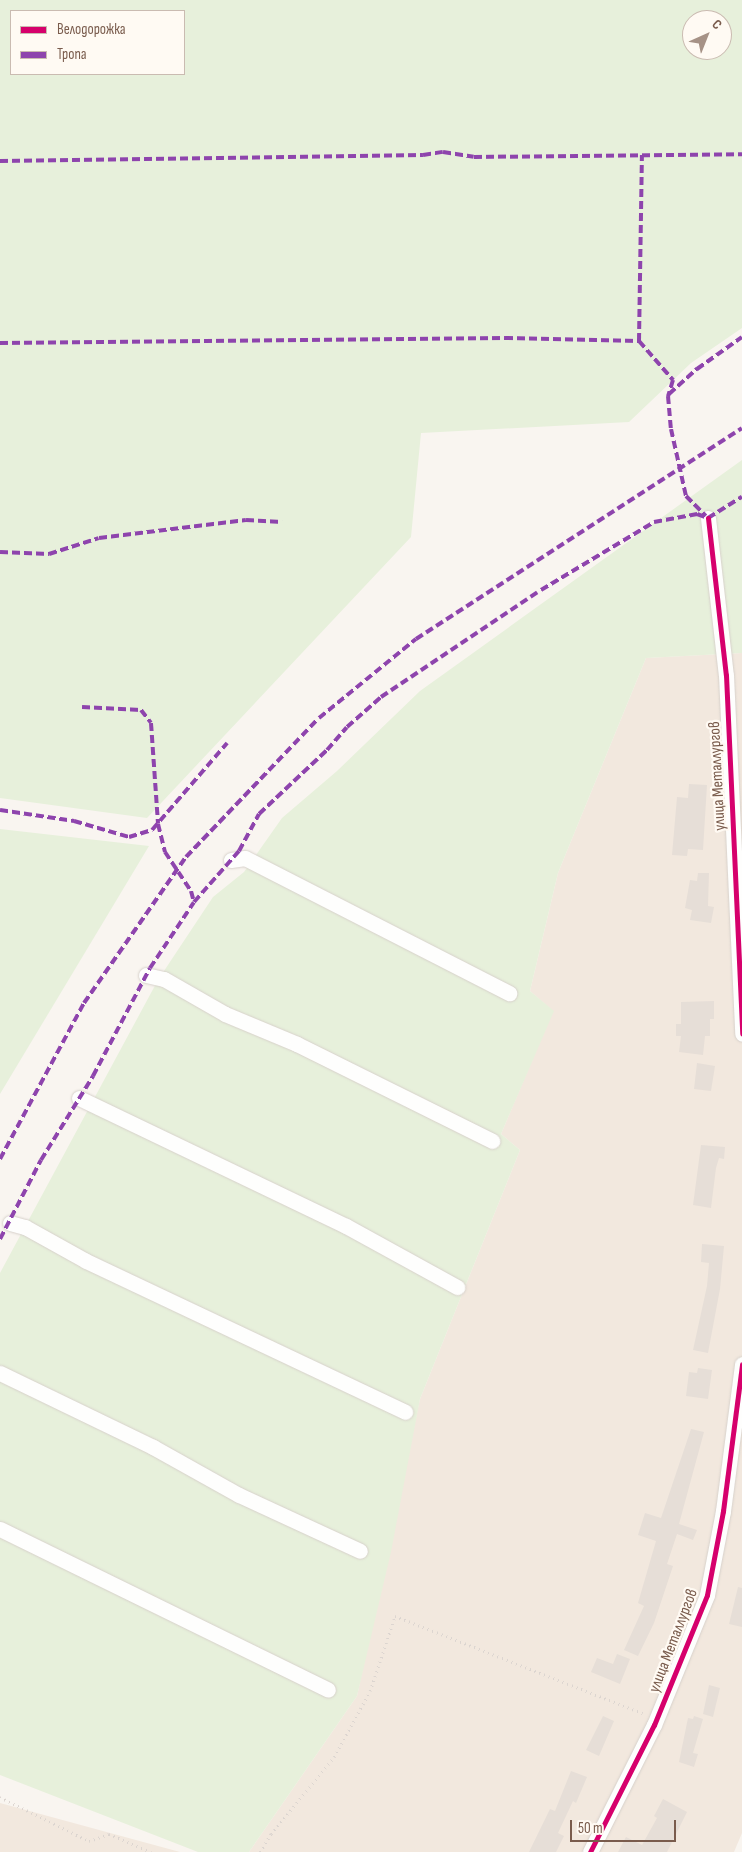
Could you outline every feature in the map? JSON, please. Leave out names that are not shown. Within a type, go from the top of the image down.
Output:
[{"type":"street","name":"улица Металлургов","points":[[708,518],[726,675],[742,1034]]},
{"type":"street","points":[[231,860],[244,858],[509,993]]},
{"type":"street","points":[[146,975],[164,979],[225,1014],[297,1044],[492,1141]]},
{"type":"street","points":[[79,1098],[346,1226],[457,1287]]},
{"type":"street","points":[[10,1223],[25,1227],[86,1261],[405,1412]]},
{"type":"street","name":"улица Металлургов","points":[[590,1852],[657,1718],[707,1595],[723,1511],[742,1364]]},
{"type":"street","points":[[0,1373],[153,1447],[239,1495],[360,1551]]},
{"type":"street","points":[[0,1529],[328,1690]]},
{"type":"path","points":[[260,1852],[271,1834],[334,1757],[370,1691],[395,1616],[657,1718]]},
{"type":"path","points":[[0,1797],[89,1841],[109,1834],[151,1852]]},
{"type":"shaded area","points":[[742,653],[742,1833],[734,1852],[249,1852],[357,1696],[420,1399],[520,1150],[501,1134],[553,1011],[530,991],[558,873],[646,658]]},
{"type":"shaded area","points":[[0,1803],[180,1852],[0,1852]]},
{"type":"green space","points":[[0,0],[742,0],[742,328],[691,363],[629,422],[421,433],[411,537],[147,818],[0,798]]},
{"type":"green space","points":[[742,460],[742,653],[646,658],[558,873],[530,991],[554,1011],[501,1134],[520,1150],[420,1399],[391,1552],[357,1696],[249,1852],[198,1852],[0,1775],[0,1273],[158,980],[213,897],[244,872],[282,818],[337,771],[420,691]]},
{"type":"green space","points":[[0,829],[149,846],[0,1094]]},
{"type":"building","points":[[689,784],[707,785],[703,850],[688,849],[687,856],[672,855],[677,797],[688,798]]},
{"type":"building","points":[[698,873],[709,873],[708,906],[714,907],[711,923],[690,920],[692,910],[685,908],[690,880],[697,881]]},
{"type":"building","points":[[714,1001],[714,1019],[710,1019],[710,1036],[705,1036],[703,1055],[679,1052],[681,1036],[676,1036],[676,1024],[681,1024],[681,1002]]},
{"type":"building","points":[[697,1063],[715,1066],[711,1091],[694,1089]]},
{"type":"building","points":[[701,1145],[725,1147],[724,1159],[719,1158],[716,1168],[711,1208],[693,1205]]},
{"type":"building","points":[[702,1244],[724,1246],[720,1289],[708,1353],[693,1350],[707,1286],[709,1263],[701,1262]]},
{"type":"building","points":[[698,1368],[712,1370],[708,1399],[686,1396],[689,1372],[697,1373]]},
{"type":"building","points":[[691,1429],[704,1432],[679,1524],[697,1530],[693,1540],[677,1534],[667,1564],[673,1566],[654,1623],[638,1656],[624,1650],[644,1606],[638,1603],[656,1541],[638,1535],[645,1513],[661,1518]]},
{"type":"building","points":[[738,1587],[742,1588],[742,1627],[729,1624]]},
{"type":"building","points":[[617,1654],[630,1659],[620,1684],[591,1672],[597,1658],[613,1664]]},
{"type":"building","points":[[709,1685],[720,1688],[713,1717],[703,1714]]},
{"type":"building","points":[[603,1716],[614,1721],[599,1756],[586,1750]]},
{"type":"building","points":[[694,1716],[703,1719],[693,1753],[698,1754],[694,1767],[679,1762],[688,1718],[693,1719]]},
{"type":"building","points":[[571,1771],[587,1777],[576,1803],[573,1801],[558,1833],[564,1836],[556,1852],[529,1852],[550,1809],[555,1811]]},
{"type":"building","points":[[663,1799],[687,1812],[667,1852],[618,1852],[626,1837],[642,1845],[657,1818],[654,1816]]},
{"type":"marked path","points":[[0,161],[423,155],[443,152],[474,157],[742,154]]},
{"type":"marked path","points":[[639,341],[642,155]]},
{"type":"marked path","points":[[669,394],[697,369],[742,337]]},
{"type":"marked path","points":[[0,343],[505,338],[639,341],[673,380],[668,396],[671,429],[686,496],[706,516]]},
{"type":"marked path","points":[[0,1159],[84,1003],[186,857],[319,718],[416,639],[742,428]]},
{"type":"marked path","points":[[0,1239],[41,1160],[93,1076],[150,968],[194,902],[239,851],[259,814],[327,750],[347,727],[381,697],[541,590],[654,522],[697,514],[708,518],[742,497]]},
{"type":"marked path","points":[[0,552],[49,554],[99,538],[246,520],[282,522]]},
{"type":"marked path","points":[[82,707],[141,710],[151,723],[158,824],[165,852],[191,891],[194,902]]},
{"type":"marked path","points":[[0,810],[74,821],[129,837],[152,830],[227,743]]},
{"type":"cycle path","points":[[708,518],[726,675],[742,1034]]},
{"type":"cycle path","points":[[590,1852],[654,1725],[707,1595],[723,1511],[742,1364]]}]
